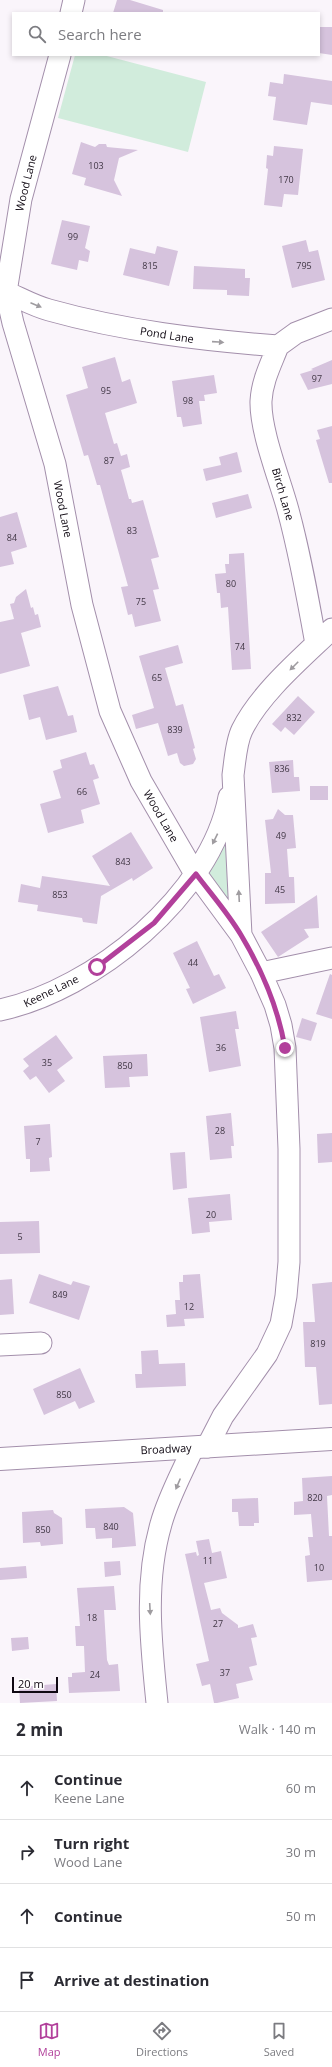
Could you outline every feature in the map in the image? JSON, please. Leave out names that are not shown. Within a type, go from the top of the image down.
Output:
[{"type":"main road","name":"Broadway","points":[[0,1459],[332,1439]]},
{"type":"street","points":[[71,12],[74,0]]},
{"type":"street","name":"Wood Lane","points":[[60,56],[21,199],[3,292],[14,323],[55,464],[82,605],[110,711],[141,781],[196,874],[241,935],[262,973],[277,1012],[285,1048],[289,1157],[289,1262],[286,1296],[281,1324],[267,1354],[200,1447],[161,1523],[152,1562],[150,1594],[157,1703]]},
{"type":"street","name":"Pond Lane","points":[[3,292],[48,309],[147,332],[203,340],[278,346]]},
{"type":"street","points":[[278,346],[296,333],[332,319]]},
{"type":"street","name":"Birch Lane","points":[[278,346],[263,384],[261,402],[262,421],[303,569],[316,644]]},
{"type":"street","points":[[241,935],[233,775],[241,731],[255,707],[332,629]]},
{"type":"street","name":"Keene Lane","points":[[0,1010],[18,1006],[68,985],[97,967],[154,923],[196,874],[215,840],[223,819],[233,775]]},
{"type":"street","points":[[262,973],[332,958]]},
{"type":"street","points":[[0,1345],[41,1343]]},
{"type":"green space","points":[[75,56],[107,56],[206,82],[188,152],[58,118]]},
{"type":"green space","points":[[231,809],[238,926],[200,874]]},
{"type":"building","points":[[117,0],[130,0],[163,10],[163,12],[113,12]]},
{"type":"building","points":[[320,27],[332,27],[332,55],[320,53]]},
{"type":"building","points":[[284,74],[332,81],[332,105],[311,102],[307,125],[273,120],[276,97],[268,96],[270,82],[283,84]]},
{"type":"building","points":[[81,142],[95,147],[99,144],[106,144],[107,147],[138,150],[119,158],[114,180],[122,196],[84,185],[86,178],[72,174]]},
{"type":"building","points":[[274,146],[303,149],[298,195],[284,194],[282,207],[264,205],[268,169],[266,168],[267,155],[273,156]]},
{"type":"building","points":[[62,220],[90,226],[85,248],[90,251],[88,262],[79,260],[77,270],[51,264]]},
{"type":"building","points":[[306,240],[309,252],[318,250],[325,280],[292,288],[282,246]]},
{"type":"building","points":[[157,246],[178,251],[169,286],[123,275],[130,248],[155,254]]},
{"type":"building","points":[[194,266],[245,269],[245,278],[250,278],[249,296],[227,295],[227,290],[193,289]]},
{"type":"building","points":[[115,357],[122,382],[130,379],[137,403],[105,413],[114,444],[117,443],[121,456],[127,454],[130,467],[121,470],[129,499],[131,499],[132,503],[143,500],[159,557],[151,559],[159,589],[153,590],[161,621],[135,627],[132,614],[128,615],[121,587],[128,586],[100,485],[97,485],[88,455],[84,456],[66,395],[88,388],[82,367]]},
{"type":"building","points":[[332,360],[332,384],[308,390],[300,374],[313,370],[311,369]]},
{"type":"building","points":[[214,375],[217,393],[204,395],[205,401],[199,401],[202,424],[183,427],[181,417],[177,417],[172,381]]},
{"type":"building","points":[[332,426],[332,483],[329,483],[316,440],[320,439],[317,430]]},
{"type":"building","points":[[237,452],[242,472],[206,481],[203,469],[221,465],[219,457]]},
{"type":"building","points":[[248,494],[252,508],[216,518],[212,503]]},
{"type":"building","points":[[17,512],[27,547],[11,552],[14,564],[0,567],[0,517]]},
{"type":"building","points":[[244,553],[251,669],[232,670],[228,607],[221,608],[220,593],[217,593],[215,574],[226,573],[225,564],[229,564],[229,554]]},
{"type":"building","points":[[26,589],[31,608],[33,607],[35,615],[38,614],[41,627],[21,633],[30,666],[0,674],[0,622],[14,619],[10,604],[14,603],[16,597]]},
{"type":"building","points":[[178,645],[183,663],[165,668],[176,706],[183,704],[195,748],[193,749],[196,759],[193,764],[184,766],[180,763],[177,753],[168,756],[158,723],[136,729],[132,715],[154,708],[139,656]]},
{"type":"building","points":[[58,686],[68,716],[73,715],[77,732],[46,740],[40,717],[29,720],[23,695]]},
{"type":"building","points":[[298,696],[315,712],[294,735],[285,727],[281,732],[272,724]]},
{"type":"building","points":[[86,752],[90,765],[94,764],[99,778],[93,780],[100,804],[81,810],[84,823],[48,833],[40,804],[61,798],[53,771],[62,768],[60,760]]},
{"type":"building","points":[[293,760],[294,777],[299,777],[300,791],[272,793],[269,762]]},
{"type":"building","points":[[310,786],[328,786],[328,800],[310,800]]},
{"type":"building","points":[[278,809],[285,815],[293,815],[296,848],[287,849],[289,877],[294,877],[295,903],[265,904],[265,873],[271,873],[265,820],[273,819]]},
{"type":"building","points":[[131,832],[153,868],[133,881],[132,878],[101,896],[97,924],[83,922],[82,918],[37,911],[38,905],[18,902],[21,884],[40,888],[42,876],[110,886],[92,856]]},
{"type":"building","points":[[317,895],[319,928],[304,929],[309,937],[278,957],[261,932]]},
{"type":"building","points":[[197,941],[214,976],[219,974],[226,988],[193,1004],[186,989],[190,988],[173,953]]},
{"type":"building","points":[[330,974],[332,975],[332,1019],[316,1014]]},
{"type":"building","points":[[236,1011],[239,1029],[235,1029],[241,1066],[209,1072],[200,1017]]},
{"type":"building","points":[[302,1018],[317,1023],[311,1041],[296,1037]]},
{"type":"building","points":[[56,1035],[73,1058],[57,1070],[65,1081],[49,1093],[36,1076],[30,1080],[23,1071],[29,1066],[23,1059]]},
{"type":"building","points":[[147,1054],[148,1076],[129,1077],[130,1087],[105,1088],[103,1056]]},
{"type":"building","points":[[231,1113],[234,1146],[231,1146],[232,1158],[210,1160],[206,1116]]},
{"type":"building","points":[[50,1124],[52,1157],[49,1158],[50,1171],[30,1172],[30,1159],[26,1159],[24,1126]]},
{"type":"building","points":[[332,1133],[332,1162],[318,1163],[317,1134]]},
{"type":"building","points":[[185,1152],[187,1188],[173,1190],[170,1153]]},
{"type":"building","points":[[230,1194],[232,1220],[209,1222],[210,1232],[192,1234],[188,1198]]},
{"type":"building","points":[[39,1221],[40,1253],[0,1254],[0,1222]]},
{"type":"building","points":[[39,1274],[71,1285],[73,1281],[90,1286],[79,1320],[29,1303]]},
{"type":"building","points":[[200,1274],[204,1318],[184,1319],[185,1326],[167,1327],[166,1315],[176,1314],[175,1300],[180,1300],[179,1282],[183,1282],[183,1275]]},
{"type":"building","points":[[12,1279],[14,1314],[0,1315],[0,1280]]},
{"type":"building","points":[[332,1282],[332,1404],[319,1405],[316,1367],[305,1367],[303,1322],[315,1322],[312,1284]]},
{"type":"building","points":[[158,1350],[159,1364],[185,1363],[186,1386],[136,1388],[135,1374],[142,1374],[141,1351]]},
{"type":"building","points":[[80,1368],[95,1402],[79,1409],[75,1401],[44,1415],[33,1389]]},
{"type":"building","points":[[332,1476],[332,1495],[327,1496],[329,1536],[332,1536],[332,1580],[307,1582],[305,1556],[310,1555],[308,1537],[313,1537],[311,1514],[294,1515],[294,1502],[303,1501],[302,1478]]},
{"type":"building","points":[[258,1498],[259,1523],[254,1523],[254,1526],[239,1526],[238,1512],[232,1512],[232,1499]]},
{"type":"building","points":[[124,1507],[133,1513],[136,1546],[112,1548],[112,1538],[96,1539],[95,1528],[86,1528],[85,1509]]},
{"type":"building","points":[[53,1510],[54,1513],[62,1518],[63,1544],[41,1546],[40,1542],[23,1543],[22,1512]]},
{"type":"building","points":[[209,1539],[212,1553],[221,1551],[227,1578],[204,1583],[211,1610],[220,1608],[222,1613],[238,1625],[238,1628],[253,1624],[257,1637],[251,1638],[257,1665],[249,1667],[253,1680],[236,1684],[239,1698],[217,1703],[214,1703],[210,1684],[202,1686],[196,1664],[209,1661],[185,1554],[196,1552],[197,1556],[199,1555],[196,1541]]},
{"type":"building","points":[[120,1561],[121,1575],[105,1577],[104,1562]]},
{"type":"building","points":[[26,1566],[27,1578],[0,1580],[0,1568]]},
{"type":"building","points":[[114,1586],[116,1610],[104,1610],[107,1660],[109,1665],[118,1664],[120,1691],[69,1693],[68,1677],[72,1677],[72,1673],[85,1672],[84,1646],[76,1646],[75,1626],[80,1626],[77,1588]]},
{"type":"building","points":[[28,1637],[29,1649],[12,1651],[11,1638]]},
{"type":"building","points":[[56,1684],[57,1701],[20,1703],[19,1687]]},
{"type":"route","points":[[97,967],[144,933],[172,904],[196,874],[241,935],[245,945],[262,973],[275,1005],[281,1025],[285,1048]]}]
